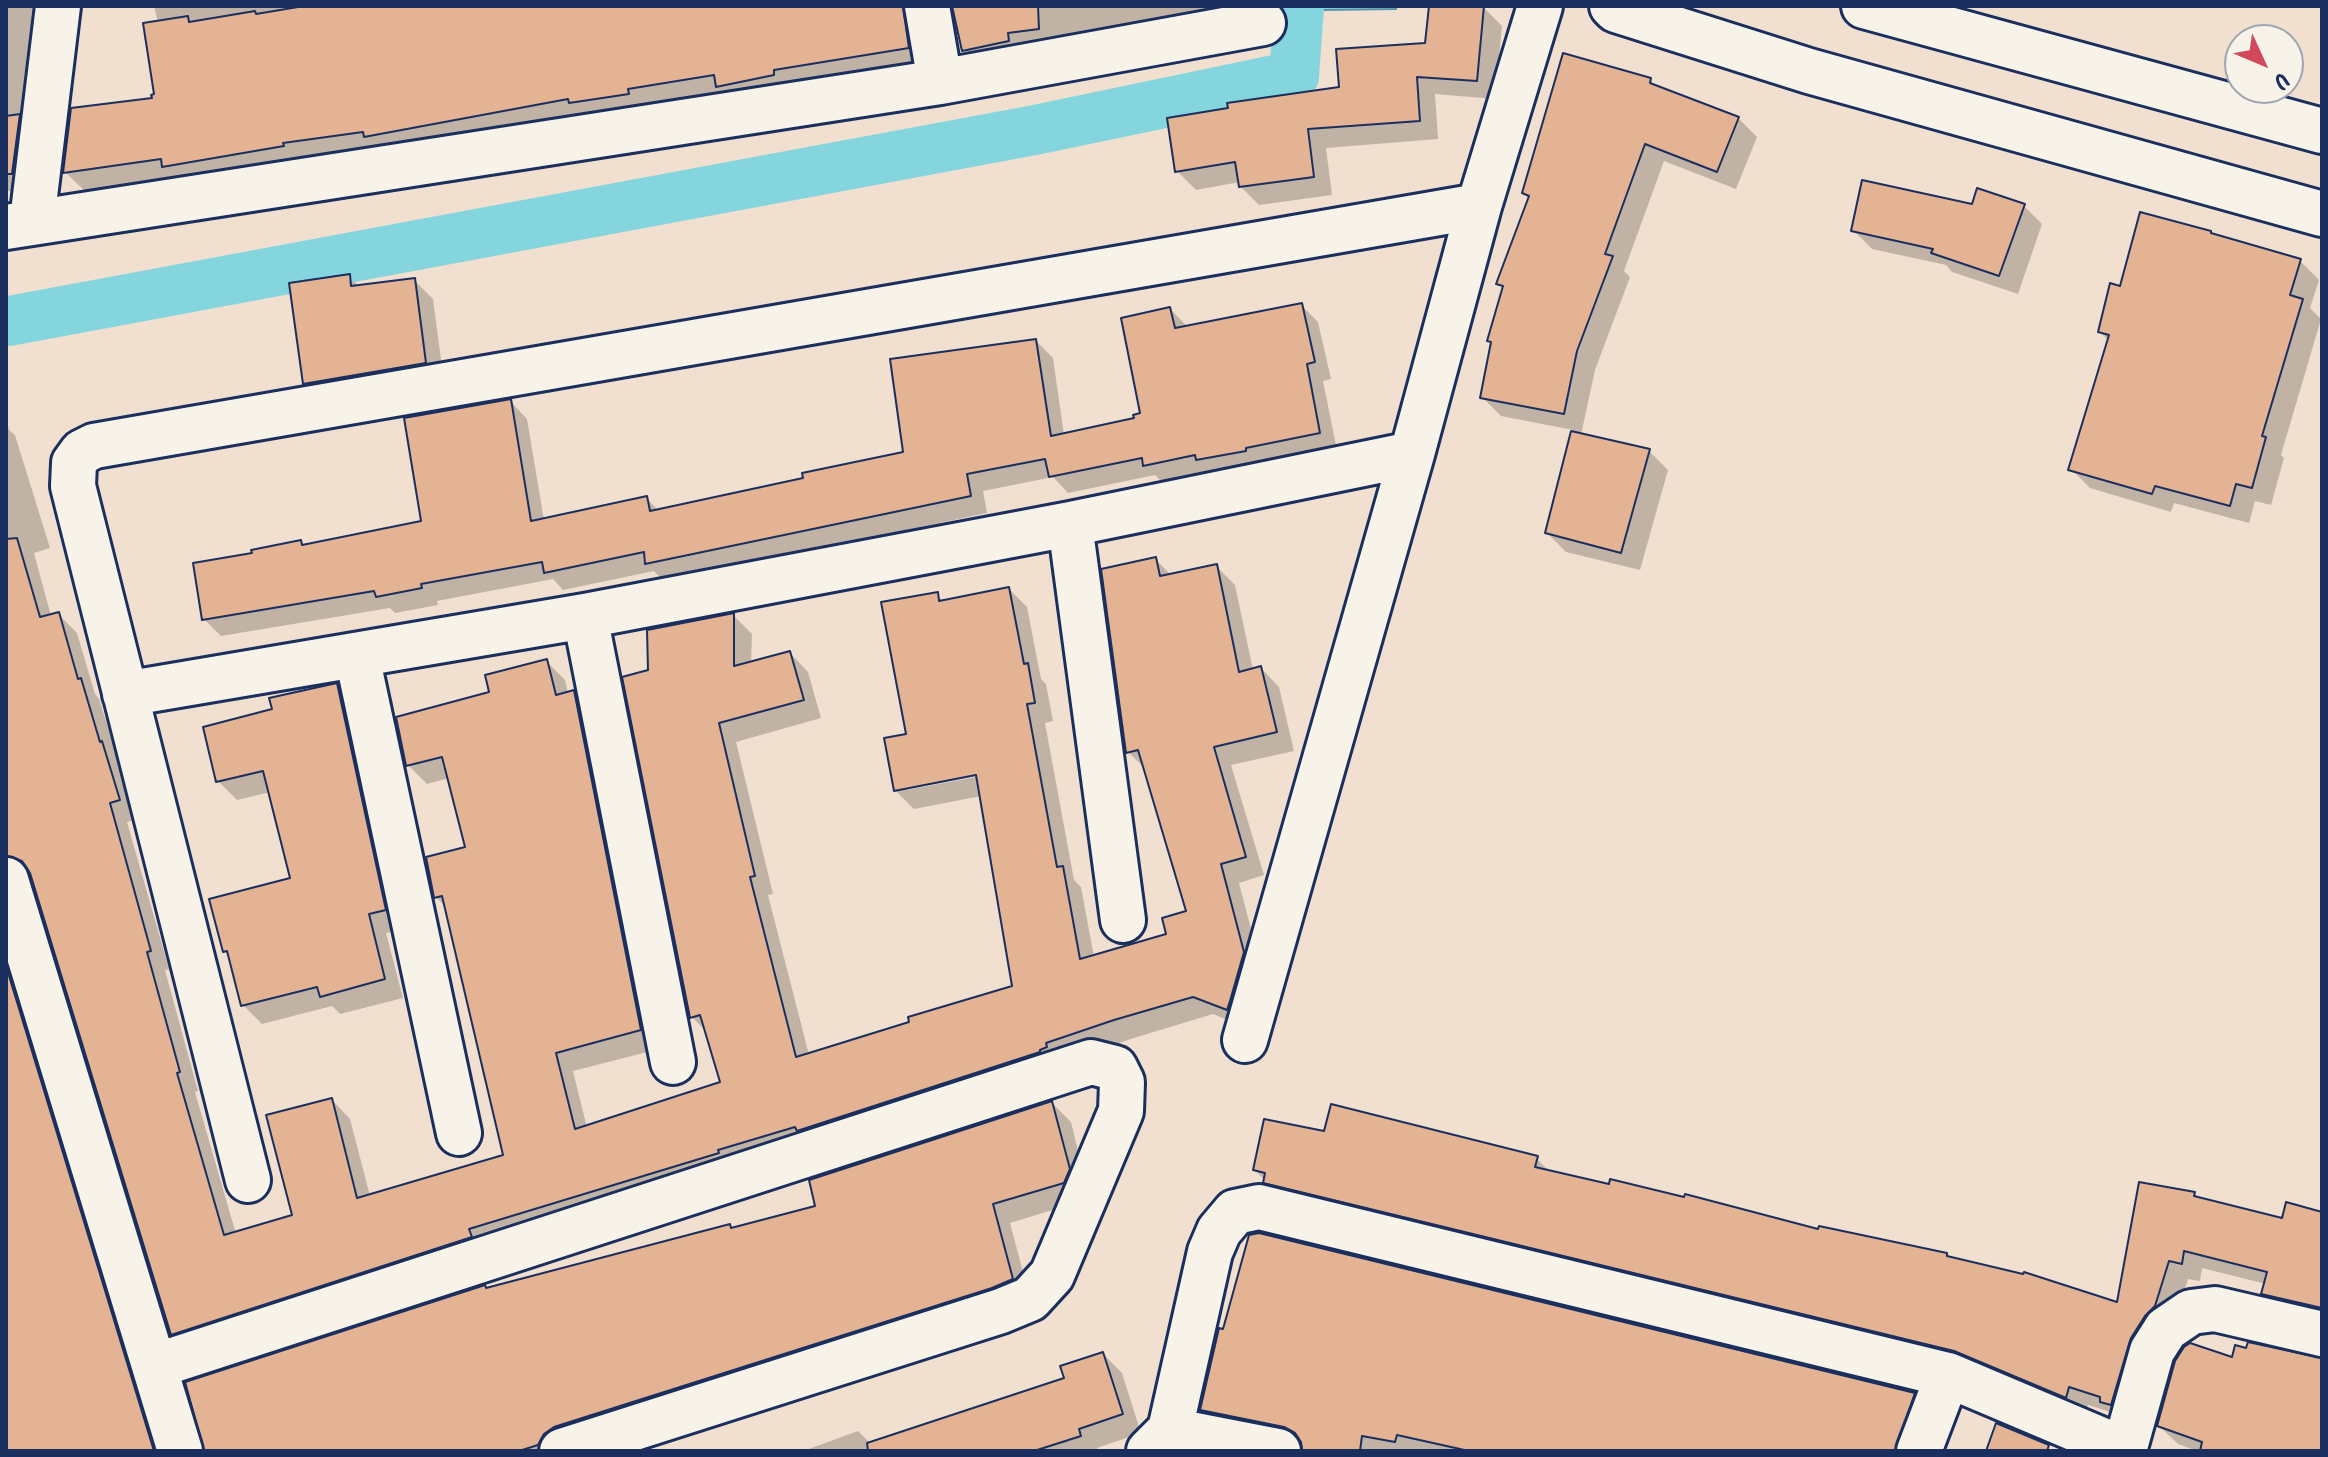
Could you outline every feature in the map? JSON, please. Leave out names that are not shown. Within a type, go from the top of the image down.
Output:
[{"type":"street","points":[[60,6],[19,224],[940,82],[1263,23]]},
{"type":"street","points":[[927,6],[940,82]]},
{"type":"street","points":[[1245,1040],[1412,454],[1479,206],[1540,6]]},
{"type":"street","points":[[1612,6],[1616,10],[1809,71],[2322,214]]},
{"type":"street","points":[[1864,6],[2322,131]]},
{"type":"street","points":[[248,1180],[73,486],[74,463],[82,452],[94,446],[1479,206]]},
{"type":"street","points":[[125,694],[585,616],[1070,524],[1412,454]]},
{"type":"street","points":[[1070,524],[1123,920]]},
{"type":"street","points":[[585,616],[673,1062]]},
{"type":"street","points":[[357,656],[459,1133]]},
{"type":"street","points":[[6,880],[180,1451]]},
{"type":"street","points":[[155,1366],[1091,1062],[1115,1068],[1122,1082],[1121,1111],[1052,1275],[1030,1299],[1001,1311],[562,1451]]},
{"type":"street","points":[[1278,1451],[1160,1440],[1210,1252],[1219,1231],[1235,1212],[1259,1207],[1948,1375],[2124,1450],[2152,1351],[2166,1329],[2191,1312],[2215,1309],[2322,1334]]},
{"type":"street","points":[[1919,1451],[1948,1375]]},
{"type":"water","points":[[1321,6],[1396,6],[1396,9],[1321,10]]},
{"type":"building","points":[[304,6],[903,6],[909,48],[774,70],[774,75],[716,87],[714,75],[628,89],[629,94],[569,103],[568,99],[364,137],[363,132],[283,143],[284,146],[162,167],[161,159],[63,173],[71,108],[152,98],[154,94],[143,23],[188,16],[189,22]]},
{"type":"building","points":[[952,6],[1038,6],[1039,29],[1008,33],[1009,41],[962,51]]},
{"type":"building","points":[[1429,6],[1484,6],[1477,81],[1417,77],[1420,121],[1308,129],[1314,177],[1239,187],[1235,162],[1175,172],[1167,118],[1228,108],[1227,103],[1339,87],[1336,49],[1425,43]]},
{"type":"building","points":[[1563,53],[1651,78],[1650,83],[1739,117],[1717,172],[1645,144],[1605,254],[1613,256],[1577,351],[1564,414],[1480,398],[1491,342],[1487,341],[1503,286],[1496,284],[1529,196],[1522,193]]},
{"type":"building","points":[[20,114],[12,174],[6,174],[6,116]]},
{"type":"building","points":[[1862,180],[1972,204],[1977,188],[2025,204],[1999,276],[1931,253],[1933,249],[1851,231]]},
{"type":"building","points":[[2140,212],[2301,259],[2290,295],[2303,299],[2262,436],[2266,437],[2252,488],[2236,484],[2230,506],[2155,486],[2152,494],[2068,470],[2109,335],[2098,332],[2110,283],[2120,286]]},
{"type":"building","points":[[350,274],[351,286],[415,278],[426,363],[303,384],[289,283]]},
{"type":"building","points":[[1302,303],[1315,362],[1307,364],[1320,433],[1196,460],[1195,455],[1143,466],[1142,458],[1049,477],[1045,459],[967,474],[971,496],[645,564],[644,552],[544,573],[542,562],[421,584],[422,588],[376,597],[374,591],[202,620],[193,563],[252,553],[251,550],[301,540],[302,545],[421,521],[404,418],[511,399],[531,521],[647,496],[650,511],[803,478],[802,473],[903,452],[890,359],[1036,339],[1051,436],[1134,418],[1133,415],[1140,413],[1121,318],[1170,307],[1175,328]]},
{"type":"building","points":[[1571,431],[1650,449],[1621,553],[1545,533]]},
{"type":"building","points":[[17,538],[40,617],[59,612],[78,679],[81,678],[120,800],[110,803],[151,951],[147,952],[180,1072],[177,1073],[224,1235],[292,1215],[266,1115],[332,1098],[357,1198],[503,1155],[442,896],[434,898],[426,857],[465,847],[442,757],[406,766],[396,717],[489,692],[485,675],[547,659],[556,695],[574,690],[641,1030],[556,1053],[575,1129],[720,1082],[700,1015],[690,1018],[622,677],[648,670],[647,630],[734,613],[734,666],[790,651],[804,700],[719,723],[755,876],[750,877],[796,1057],[909,1022],[908,1017],[1012,986],[976,775],[894,791],[884,738],[906,734],[881,602],[938,592],[939,601],[1009,587],[1035,703],[1027,704],[1057,867],[1063,866],[1080,959],[1166,934],[1162,918],[1186,911],[1138,750],[1126,753],[1101,569],[1156,557],[1160,576],[1217,564],[1239,672],[1261,666],[1277,732],[1214,747],[1246,857],[1221,864],[1244,952],[1227,1010],[1193,997],[1114,1020],[1046,1043],[1047,1047],[1040,1052],[797,1131],[795,1127],[718,1150],[719,1153],[469,1229],[472,1237],[171,1335],[30,873],[22,861],[6,856],[6,539]]},
{"type":"building","points":[[337,683],[386,910],[369,914],[385,979],[320,997],[317,987],[241,1006],[209,899],[290,878],[263,771],[216,782],[203,727],[272,709],[269,698]]},
{"type":"building","points":[[6,966],[154,1451],[6,1451]]},
{"type":"building","points":[[1052,1101],[1070,1169],[1064,1183],[993,1204],[1013,1279],[992,1288],[554,1427],[544,1434],[538,1445],[519,1451],[204,1451],[185,1382],[485,1285],[486,1288],[730,1224],[731,1228],[815,1206],[809,1180]]},
{"type":"building","points":[[1331,1104],[1538,1156],[1535,1167],[1609,1184],[1610,1179],[1684,1197],[1685,1194],[1818,1229],[1819,1226],[1947,1253],[1947,1256],[2024,1272],[2117,1302],[2139,1182],[2195,1192],[2194,1196],[2282,1218],[2286,1202],[2322,1212],[2322,1308],[2261,1294],[2267,1272],[2184,1251],[2182,1264],[2169,1261],[2155,1306],[2131,1338],[2111,1405],[2100,1402],[2100,1397],[2069,1387],[2066,1398],[1954,1351],[1263,1183],[1265,1173],[1253,1170],[1264,1119],[1324,1131]]},
{"type":"building","points":[[1259,1233],[1915,1393],[1895,1451],[1469,1451],[1397,1435],[1395,1442],[1362,1436],[1360,1451],[1302,1451],[1295,1433],[1284,1427],[1200,1410],[1219,1328],[1223,1329],[1249,1235]]},
{"type":"building","points":[[2248,1342],[2322,1358],[2322,1451],[2200,1451],[2202,1442],[2157,1426],[2175,1361],[2184,1347],[2190,1343],[2232,1357],[2235,1345],[2246,1348]]},
{"type":"building","points":[[1103,1352],[1123,1414],[1079,1429],[1081,1436],[1034,1451],[868,1451],[867,1443],[1064,1378],[1060,1366]]},
{"type":"building","points":[[1996,1423],[2049,1445],[2047,1451],[1986,1451]]},
{"type":"waterway","points":[[9,321],[1035,130],[1294,76],[1299,6]]}]
